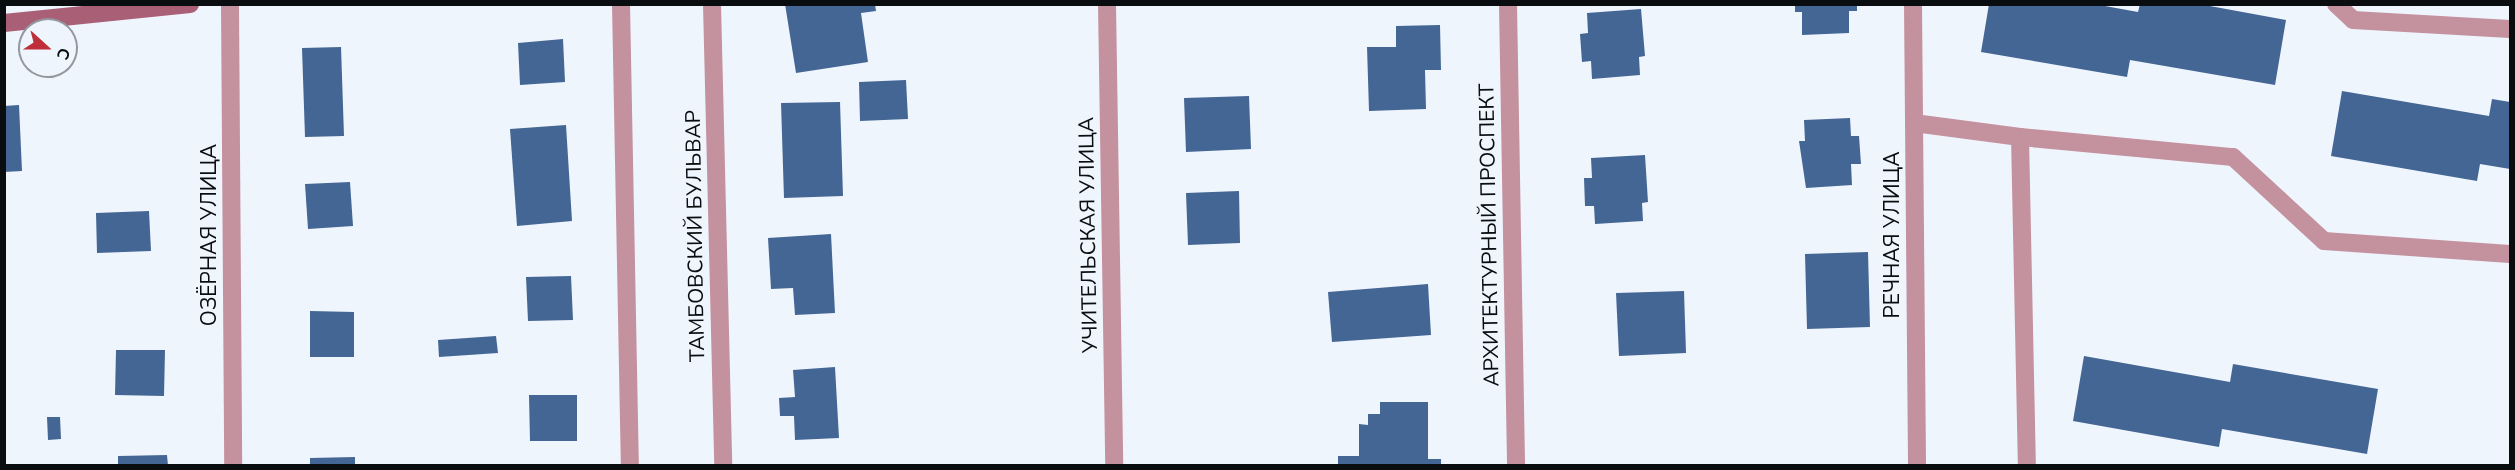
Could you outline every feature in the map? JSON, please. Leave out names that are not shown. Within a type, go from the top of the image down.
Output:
[{"type":"street","points":[[4,23],[190,4]]},
{"type":"street","name":"ОЗЁРНАЯ УЛИЦА","points":[[230,4],[233,465]]},
{"type":"street","points":[[621,4],[630,465]]},
{"type":"street","name":"ТАМБОВСКИЙ БУЛЬВАР","points":[[712,4],[723,465]]},
{"type":"street","name":"УЧИТЕЛЬСКАЯ УЛИЦА","points":[[1107,4],[1114,465]]},
{"type":"street","name":"АРХИТЕКТУРНЫЙ ПРОСПЕКТ","points":[[1508,4],[1516,465]]},
{"type":"street","name":"РЕЧНАЯ УЛИЦА","points":[[1913,4],[1917,465]]},
{"type":"street","points":[[2336,4],[2353,20],[2511,29]]},
{"type":"street","points":[[1914,123],[2020,137],[2233,156],[2324,241],[2511,254]]},
{"type":"street","points":[[2020,137],[2026,465]]},
{"type":"building","points":[[785,4],[875,4],[876,11],[861,13],[868,62],[796,73]]},
{"type":"building","points":[[1795,4],[1857,4],[1857,11],[1849,11],[1849,33],[1802,35],[1802,12],[1795,12]]},
{"type":"building","points":[[1989,4],[2094,4],[2138,12],[2140,4],[2199,4],[2286,20],[2275,85],[2130,60],[2127,77],[1981,52]]},
{"type":"building","points":[[1641,9],[1645,56],[1639,57],[1640,75],[1592,79],[1591,61],[1582,62],[1580,34],[1588,33],[1587,13]]},
{"type":"building","points":[[1440,25],[1441,70],[1425,70],[1426,109],[1369,111],[1367,47],[1396,47],[1396,26]]},
{"type":"building","points":[[563,39],[565,82],[520,85],[518,43]]},
{"type":"building","points":[[341,47],[344,136],[305,137],[302,48]]},
{"type":"building","points":[[906,80],[908,119],[860,121],[859,82]]},
{"type":"building","points":[[2342,91],[2489,116],[2492,99],[2510,102],[2510,169],[2480,164],[2477,181],[2331,156]]},
{"type":"building","points":[[1249,96],[1251,149],[1186,152],[1184,98]]},
{"type":"building","points":[[840,102],[843,196],[784,198],[781,103]]},
{"type":"building","points":[[19,105],[22,171],[4,172],[4,106]]},
{"type":"building","points":[[1850,118],[1851,136],[1859,136],[1861,164],[1851,164],[1852,185],[1806,188],[1799,141],[1805,141],[1804,120]]},
{"type":"building","points":[[566,125],[572,221],[517,226],[510,129]]},
{"type":"building","points":[[1645,155],[1648,202],[1642,203],[1643,221],[1595,224],[1594,206],[1585,206],[1584,178],[1592,178],[1591,158]]},
{"type":"building","points":[[350,182],[353,226],[308,229],[305,184]]},
{"type":"building","points":[[1239,191],[1240,243],[1188,245],[1186,193]]},
{"type":"building","points":[[149,211],[151,251],[97,253],[96,213]]},
{"type":"building","points":[[831,234],[835,313],[795,315],[793,288],[771,289],[768,238]]},
{"type":"building","points":[[1868,252],[1870,327],[1807,329],[1805,254]]},
{"type":"building","points":[[571,276],[573,320],[528,321],[526,277]]},
{"type":"building","points":[[1428,284],[1431,335],[1332,342],[1328,292]]},
{"type":"building","points":[[1684,291],[1686,353],[1619,356],[1616,293]]},
{"type":"building","points":[[310,311],[354,312],[354,357],[310,357]]},
{"type":"building","points":[[496,336],[498,353],[439,357],[438,340]]},
{"type":"building","points":[[116,350],[165,350],[164,396],[115,395]]},
{"type":"building","points":[[2084,356],[2230,382],[2233,364],[2378,389],[2367,454],[2222,429],[2219,447],[2073,421]]},
{"type":"building","points":[[835,367],[839,438],[795,440],[794,416],[780,416],[779,398],[795,397],[793,370]]},
{"type":"building","points":[[529,395],[577,395],[577,441],[530,441]]},
{"type":"building","points":[[1380,402],[1428,402],[1428,459],[1441,459],[1441,466],[1338,466],[1338,456],[1359,456],[1359,424],[1368,425],[1368,414],[1380,414]]},
{"type":"building","points":[[47,417],[60,417],[61,439],[48,440]]},
{"type":"building","points":[[167,455],[168,466],[118,466],[118,456]]},
{"type":"building","points":[[355,457],[355,466],[310,466],[310,458]]}]
